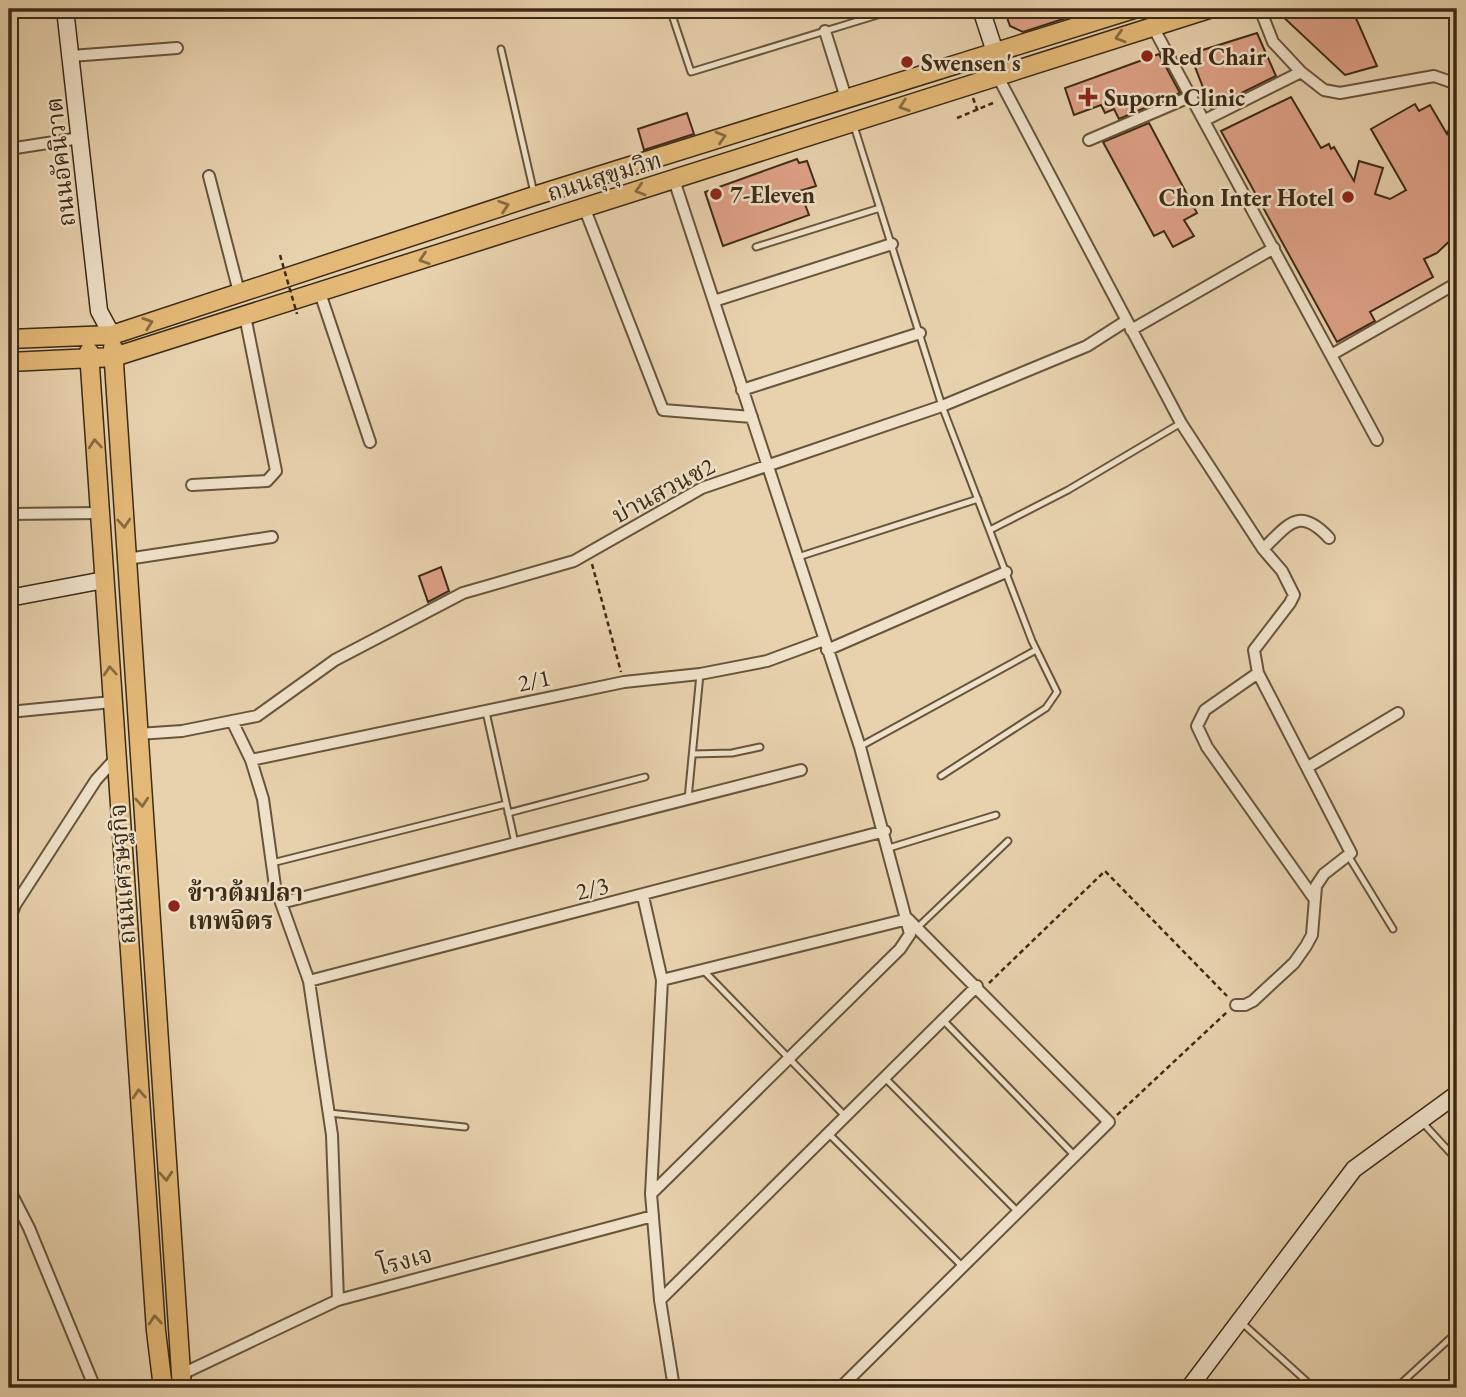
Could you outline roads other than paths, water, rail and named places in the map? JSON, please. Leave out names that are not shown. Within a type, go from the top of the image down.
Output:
[{"type":"main road","name":"ถนนสุขุมวิท","points":[[9,339],[111,335],[534,196],[1134,9]]},
{"type":"main road","name":"ถนนสุขุมวิท","points":[[9,362],[114,357],[1209,9]]},
{"type":"main road","points":[[995,52],[997,75]]},
{"type":"main road","name":"ถนนเศรษฐกิจ","points":[[111,335],[181,1382]]},
{"type":"main road","name":"ถนนเศรษฐกิจ","points":[[89,337],[155,1317],[163,1388]]},
{"type":"street","name":"ถนนอัคนิวาต","points":[[65,9],[99,311],[111,335]]},
{"type":"street","points":[[981,9],[995,52]]},
{"type":"street","points":[[1260,9],[1273,42],[1301,72],[1324,90],[1340,93],[1434,76],[1457,84]]},
{"type":"street","points":[[1153,27],[1377,440]]},
{"type":"street","points":[[825,32],[846,98]]},
{"type":"street","points":[[71,56],[177,48]]},
{"type":"street","points":[[1205,120],[1301,72]]},
{"type":"street","points":[[997,75],[1181,423],[1263,549],[1282,571],[1294,595],[1257,643],[1254,650],[1258,673],[1351,848],[1349,857],[1324,874],[1313,897],[1312,935],[1301,954],[1254,1000],[1245,1005],[1236,1005]]},
{"type":"street","points":[[1089,140],[1192,96]]},
{"type":"street","points":[[9,149],[80,138]]},
{"type":"street","points":[[209,176],[239,292]]},
{"type":"street","points":[[651,1194],[901,949],[910,934],[885,831],[860,747],[674,180]]},
{"type":"street","points":[[584,207],[663,410],[752,417]]},
{"type":"street","points":[[714,301],[892,244]]},
{"type":"street","name":"บ่านสวนซ2","points":[[138,734],[233,723],[257,716],[335,660],[463,593],[574,561],[702,488],[942,406],[1087,346],[1274,248]]},
{"type":"street","points":[[1331,355],[1457,283]]},
{"type":"street","points":[[320,293],[370,442]]},
{"type":"street","name":"ถนนอัคนิวาต","points":[[89,337],[99,311]]},
{"type":"street","points":[[192,485],[267,481],[276,471],[245,316]]},
{"type":"street","points":[[743,390],[920,333]]},
{"type":"street","points":[[9,514],[100,513]]},
{"type":"street","points":[[1263,549],[1291,522],[1301,520],[1316,524],[1329,538]]},
{"type":"street","points":[[127,559],[272,537]]},
{"type":"street","name":"2/1","points":[[251,760],[624,682],[700,674],[767,661],[825,645],[1006,572]]},
{"type":"street","points":[[9,598],[104,580]]},
{"type":"street","points":[[1258,673],[1205,710],[1197,726],[1207,747],[1313,897]]},
{"type":"street","points":[[9,712],[112,702]]},
{"type":"street","points":[[1308,766],[1398,713]]},
{"type":"street","points":[[233,723],[251,760],[263,799],[281,903],[309,981],[329,1113],[338,1300]]},
{"type":"street","points":[[9,921],[12,900],[96,780],[116,758]]},
{"type":"street","points":[[281,903],[801,770]]},
{"type":"street","name":"2/3","points":[[309,981],[885,831]]},
{"type":"street","points":[[643,896],[662,980],[651,1194],[660,1300],[674,1388]]},
{"type":"street","points":[[840,1388],[1109,1122],[908,919]]},
{"type":"street","points":[[662,980],[908,919]]},
{"type":"street","points":[[660,1300],[943,1020],[979,988]]},
{"type":"street","points":[[1189,1388],[1354,1169],[1457,1094]]},
{"type":"street","points":[[9,1189],[29,1228],[95,1388]]},
{"type":"street","name":"โรงเจ","points":[[181,1382],[338,1300],[653,1216]]},
{"type":"lane","points":[[670,9],[691,72],[897,9]]},
{"type":"lane","points":[[501,49],[534,196]]},
{"type":"lane","points":[[853,123],[942,406],[1036,650],[1056,686],[1056,698],[1046,708],[941,776]]},
{"type":"lane","points":[[756,247],[880,208]]},
{"type":"lane","points":[[990,530],[1068,490],[1181,423]]},
{"type":"lane","points":[[797,558],[978,499]]},
{"type":"lane","points":[[860,747],[1036,650]]},
{"type":"lane","points":[[688,799],[700,674]]},
{"type":"lane","points":[[486,712],[515,843]]},
{"type":"lane","points":[[693,754],[732,753],[760,747]]},
{"type":"lane","points":[[508,813],[645,777]]},
{"type":"lane","points":[[272,863],[506,804]]},
{"type":"lane","points":[[889,848],[996,815]]},
{"type":"lane","points":[[917,928],[1008,841]]},
{"type":"lane","points":[[1349,857],[1394,929]]},
{"type":"lane","points":[[703,970],[846,1117]]},
{"type":"lane","points":[[943,1020],[1075,1156]]},
{"type":"lane","points":[[885,1078],[1018,1212]]},
{"type":"lane","points":[[329,1113],[466,1127]]},
{"type":"lane","points":[[1421,1121],[1457,1160]]},
{"type":"lane","points":[[829,1134],[963,1267]]},
{"type":"lane","points":[[1239,1320],[1314,1388]]},
{"type":"lane","points":[[1396,1388],[1457,1332]]},
{"type":"place","name":"Red Chair","points":[[1147,56]]},
{"type":"place","name":"Swensen's","points":[[907,62]]},
{"type":"place","name":"Suporn Clinic","points":[[1088,97]]},
{"type":"place","name":"7-Eleven","points":[[716,194]]},
{"type":"place","name":"Chon Inter Hotel","points":[[1348,197]]},
{"type":"place","name":"ข้าวต้มปลา เทพจิตร","points":[[174,906]]}]
